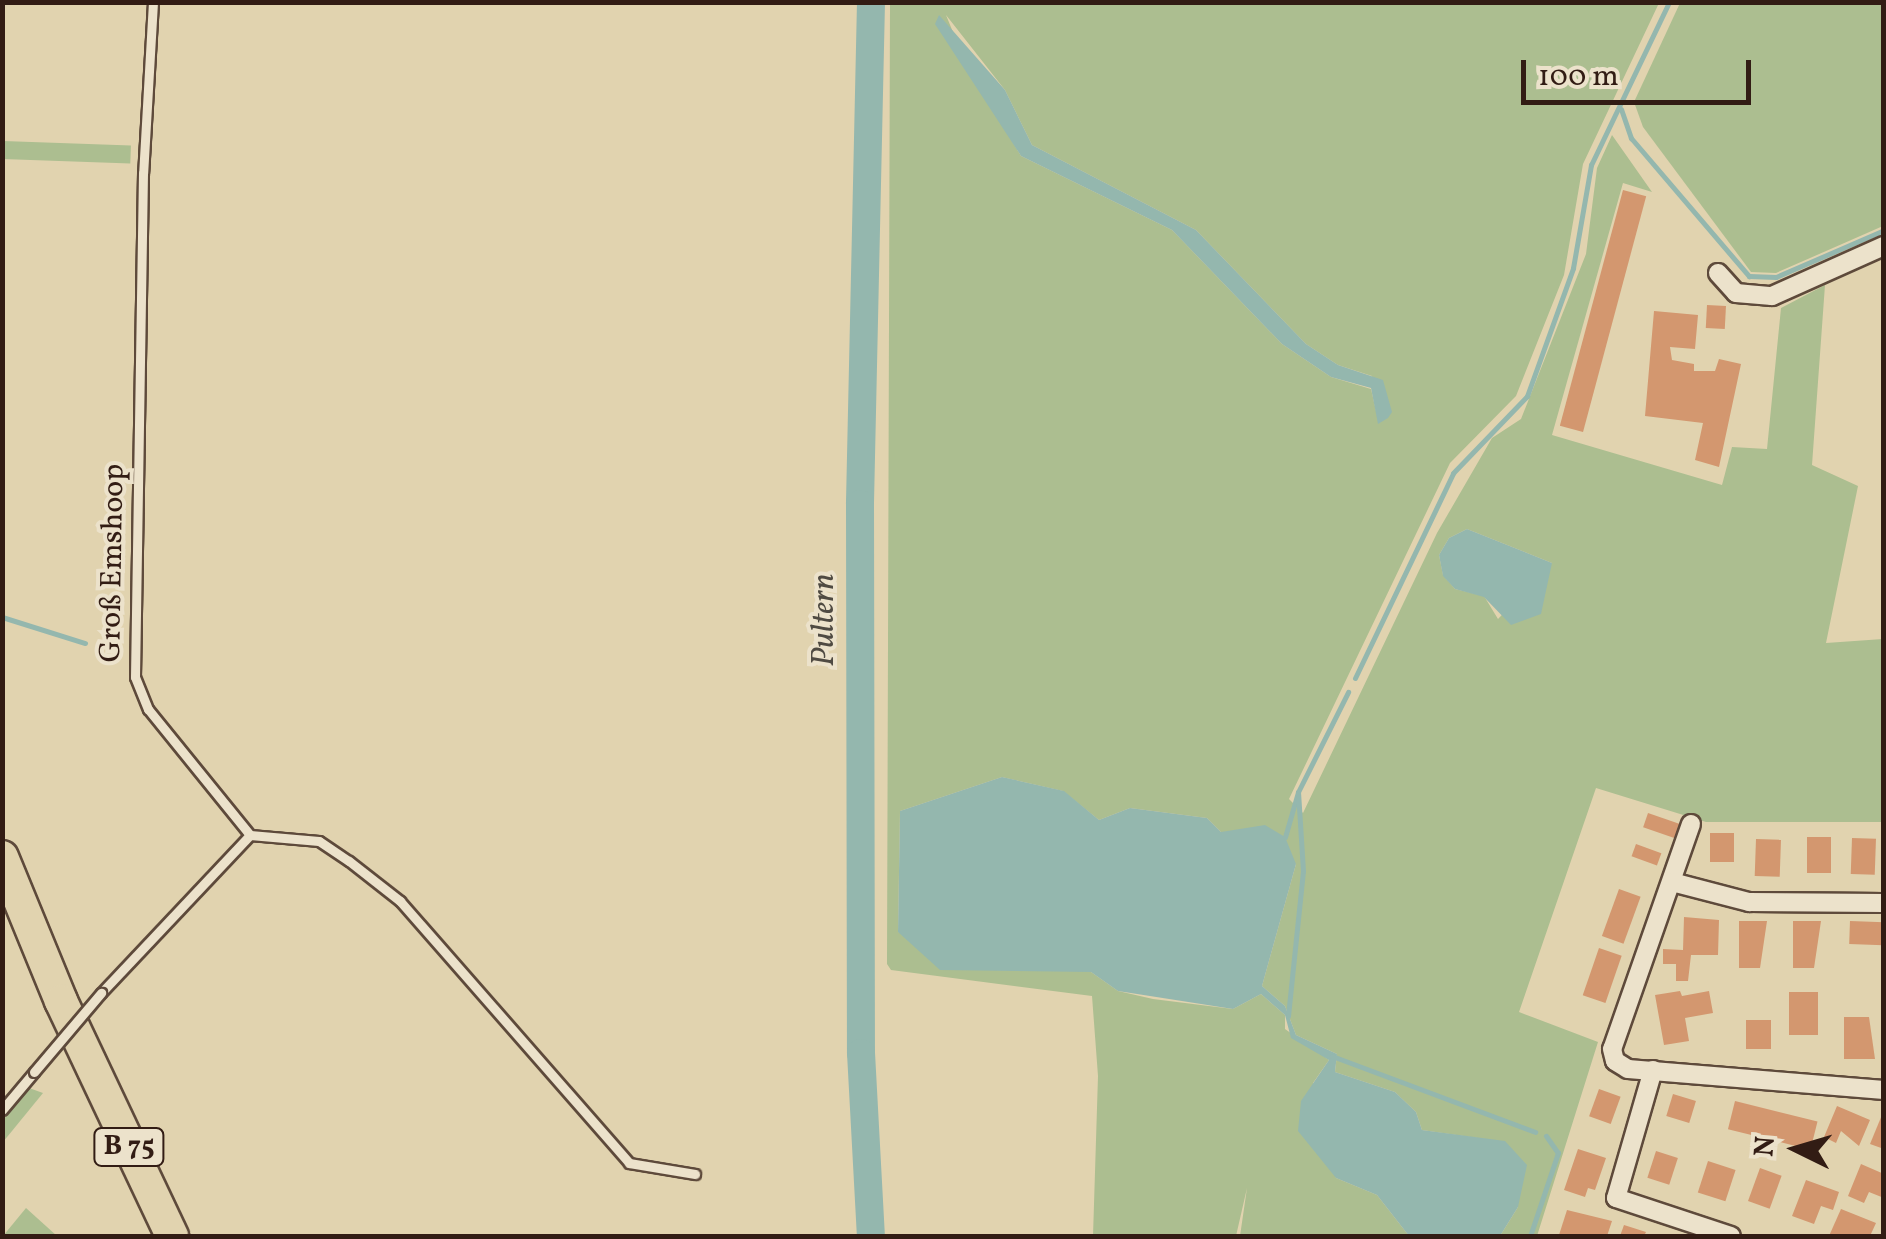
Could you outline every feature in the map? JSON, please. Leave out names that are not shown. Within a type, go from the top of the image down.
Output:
[{"type":"highway","name":"B 75","points":[[2,857],[61,1001],[172,1236]]},
{"type":"highway","name":"B 75","points":[[2,908],[152,1236]]},
{"type":"street","points":[[1718,273],[1736,293],[1772,296],[1884,246]]},
{"type":"street","points":[[1692,824],[1612,1050],[1615,1061],[1628,1069],[1884,1090]]},
{"type":"street","points":[[1672,882],[1749,902],[1884,903]]},
{"type":"street","points":[[1653,1070],[1616,1198],[1731,1236]]},
{"type":"lane","name":"Groß Emshoop","points":[[153,2],[143,173],[135,677],[148,709],[250,834]]},
{"type":"lane","points":[[2,1110],[102,993],[250,834],[320,841],[349,862],[400,901],[629,1163],[695,1174]]},
{"type":"green space","points":[[890,3],[1659,3],[1583,164],[1564,275],[1516,396],[1450,463],[1289,799],[1303,813],[1437,533],[1492,438],[1521,419],[1586,254],[1597,168],[1612,135],[1652,192],[1623,183],[1552,435],[1722,485],[1732,447],[1767,449],[1781,308],[1825,285],[1812,465],[1858,486],[1826,643],[1883,639],[1883,822],[1706,822],[1596,788],[1519,1012],[1598,1042],[1537,1236],[1500,1236],[1518,1207],[1505,1142],[1422,1130],[1416,1112],[1395,1092],[1335,1072],[1337,1054],[1296,1035],[1285,1006],[1262,986],[1296,864],[1221,832],[1207,818],[1130,808],[1099,820],[1063,791],[1002,777],[900,811],[898,932],[1091,972],[1118,991],[1153,999],[1233,1009],[1261,994],[1285,1015],[1285,1029],[1329,1060],[1313,1083],[1336,1178],[1377,1195],[1409,1236],[1240,1236],[1247,1188],[1236,1236],[1093,1236],[1098,1076],[1092,996],[891,970],[887,964]],"holes":[[[946,15],[1005,90],[1032,145],[1196,230],[1306,344],[1338,365],[1372,376],[1379,424],[1371,389],[1331,377],[1282,344],[1172,230],[1021,156],[968,69]],[[1467,529],[1552,563],[1498,619],[1484,596],[1455,589],[1443,575],[1439,555],[1449,538]]]},
{"type":"green space","points":[[1680,3],[1883,3],[1883,226],[1776,273],[1751,272],[1643,127],[1634,102]]},
{"type":"green space","points":[[3,141],[131,145],[130,163],[2,159]]},
{"type":"green space","points":[[29,1088],[43,1093],[3,1142],[3,1120]]},
{"type":"green space","points":[[26,1208],[57,1236],[3,1236]]},
{"type":"water","points":[[939,15],[1005,90],[1032,145],[1196,230],[1306,344],[1338,365],[1383,380],[1392,412],[1388,418],[1378,424],[1371,388],[1331,377],[1282,344],[1172,230],[1021,156],[935,24]]},
{"type":"water","points":[[1467,529],[1552,563],[1541,614],[1511,625],[1484,597],[1455,589],[1443,576],[1439,555],[1449,538]]},
{"type":"water","points":[[1002,777],[1064,791],[1099,820],[1130,808],[1207,818],[1221,832],[1265,825],[1285,837],[1296,864],[1262,986],[1285,1006],[1296,1035],[1337,1054],[1335,1072],[1395,1092],[1416,1112],[1422,1130],[1505,1141],[1527,1165],[1518,1207],[1500,1236],[1409,1236],[1377,1195],[1336,1178],[1298,1131],[1301,1101],[1329,1060],[1291,1038],[1285,1015],[1261,994],[1233,1009],[1118,991],[1091,972],[940,970],[898,932],[900,811]]},
{"type":"building","points":[[1623,190],[1646,196],[1583,432],[1560,426]]},
{"type":"building","points":[[1707,305],[1726,306],[1725,329],[1706,328]]},
{"type":"building","points":[[1654,311],[1698,315],[1695,349],[1670,347],[1672,360],[1694,364],[1694,371],[1715,371],[1719,359],[1741,364],[1719,467],[1695,460],[1703,423],[1645,416]]},
{"type":"building","points":[[1648,813],[1682,825],[1677,839],[1643,827]]},
{"type":"building","points":[[1710,833],[1734,833],[1734,862],[1710,862]]},
{"type":"building","points":[[1807,837],[1831,837],[1831,873],[1807,873]]},
{"type":"building","points":[[1852,838],[1876,839],[1875,875],[1851,874]]},
{"type":"building","points":[[1756,839],[1781,840],[1780,877],[1755,876]]},
{"type":"building","points":[[1636,844],[1661,853],[1657,865],[1632,856]]},
{"type":"building","points":[[1619,889],[1641,897],[1624,944],[1602,936]]},
{"type":"building","points":[[1684,917],[1719,920],[1718,955],[1691,955],[1688,981],[1676,981],[1676,964],[1663,964],[1663,949],[1683,950]]},
{"type":"building","points":[[1739,921],[1767,921],[1760,968],[1739,968]]},
{"type":"building","points":[[1793,921],[1821,921],[1814,968],[1793,968]]},
{"type":"building","points":[[1850,921],[1884,922],[1883,945],[1849,944]]},
{"type":"building","points":[[1599,948],[1622,956],[1605,1003],[1583,995]]},
{"type":"building","points":[[1680,991],[1682,996],[1709,991],[1713,1013],[1685,1018],[1689,1041],[1664,1045],[1655,995]]},
{"type":"building","points":[[1789,992],[1818,992],[1818,1035],[1789,1035]]},
{"type":"building","points":[[1844,1017],[1869,1017],[1875,1059],[1844,1059]]},
{"type":"building","points":[[1746,1020],[1771,1020],[1771,1049],[1746,1049]]},
{"type":"building","points":[[1599,1089],[1621,1097],[1611,1124],[1589,1116]]},
{"type":"building","points":[[1673,1094],[1696,1101],[1689,1123],[1666,1116]]},
{"type":"building","points":[[1735,1101],[1817,1122],[1810,1150],[1728,1129]]},
{"type":"building","points":[[1837,1106],[1870,1120],[1859,1146],[1841,1131],[1836,1143],[1824,1137]]},
{"type":"building","points":[[1884,1110],[1884,1149],[1870,1144]]},
{"type":"building","points":[[1578,1149],[1606,1158],[1595,1190],[1588,1188],[1585,1197],[1564,1190]]},
{"type":"building","points":[[1656,1151],[1678,1158],[1669,1185],[1647,1178]]},
{"type":"building","points":[[1708,1161],[1736,1170],[1725,1201],[1698,1192]]},
{"type":"building","points":[[1861,1164],[1884,1174],[1884,1198],[1869,1192],[1864,1203],[1848,1196]]},
{"type":"building","points":[[1760,1168],[1782,1176],[1770,1209],[1748,1201]]},
{"type":"building","points":[[1806,1180],[1839,1192],[1833,1210],[1821,1206],[1814,1224],[1792,1216]]},
{"type":"building","points":[[1841,1209],[1876,1223],[1870,1236],[1829,1236]]},
{"type":"building","points":[[1567,1210],[1612,1221],[1607,1236],[1559,1235]]},
{"type":"building","points":[[1624,1225],[1646,1232],[1644,1236],[1620,1236]]},
{"type":"waterway","name":"Pultern","points":[[871,2],[860,504],[861,1053],[871,1236]]},
{"type":"waterway","points":[[1355,678],[1453,473],[1527,396],[1573,268],[1591,165],[1669,2]]},
{"type":"waterway","points":[[1621,109],[1631,138],[1749,276],[1776,277],[1884,230]]},
{"type":"waterway","points":[[2,617],[85,643]]},
{"type":"waterway","points":[[1285,837],[1298,792],[1348,692]]},
{"type":"waterway","points":[[1288,1016],[1303,871],[1298,792]]},
{"type":"waterway","points":[[1332,1056],[1535,1132]]},
{"type":"waterway","points":[[1530,1236],[1558,1153],[1546,1136]]}]
